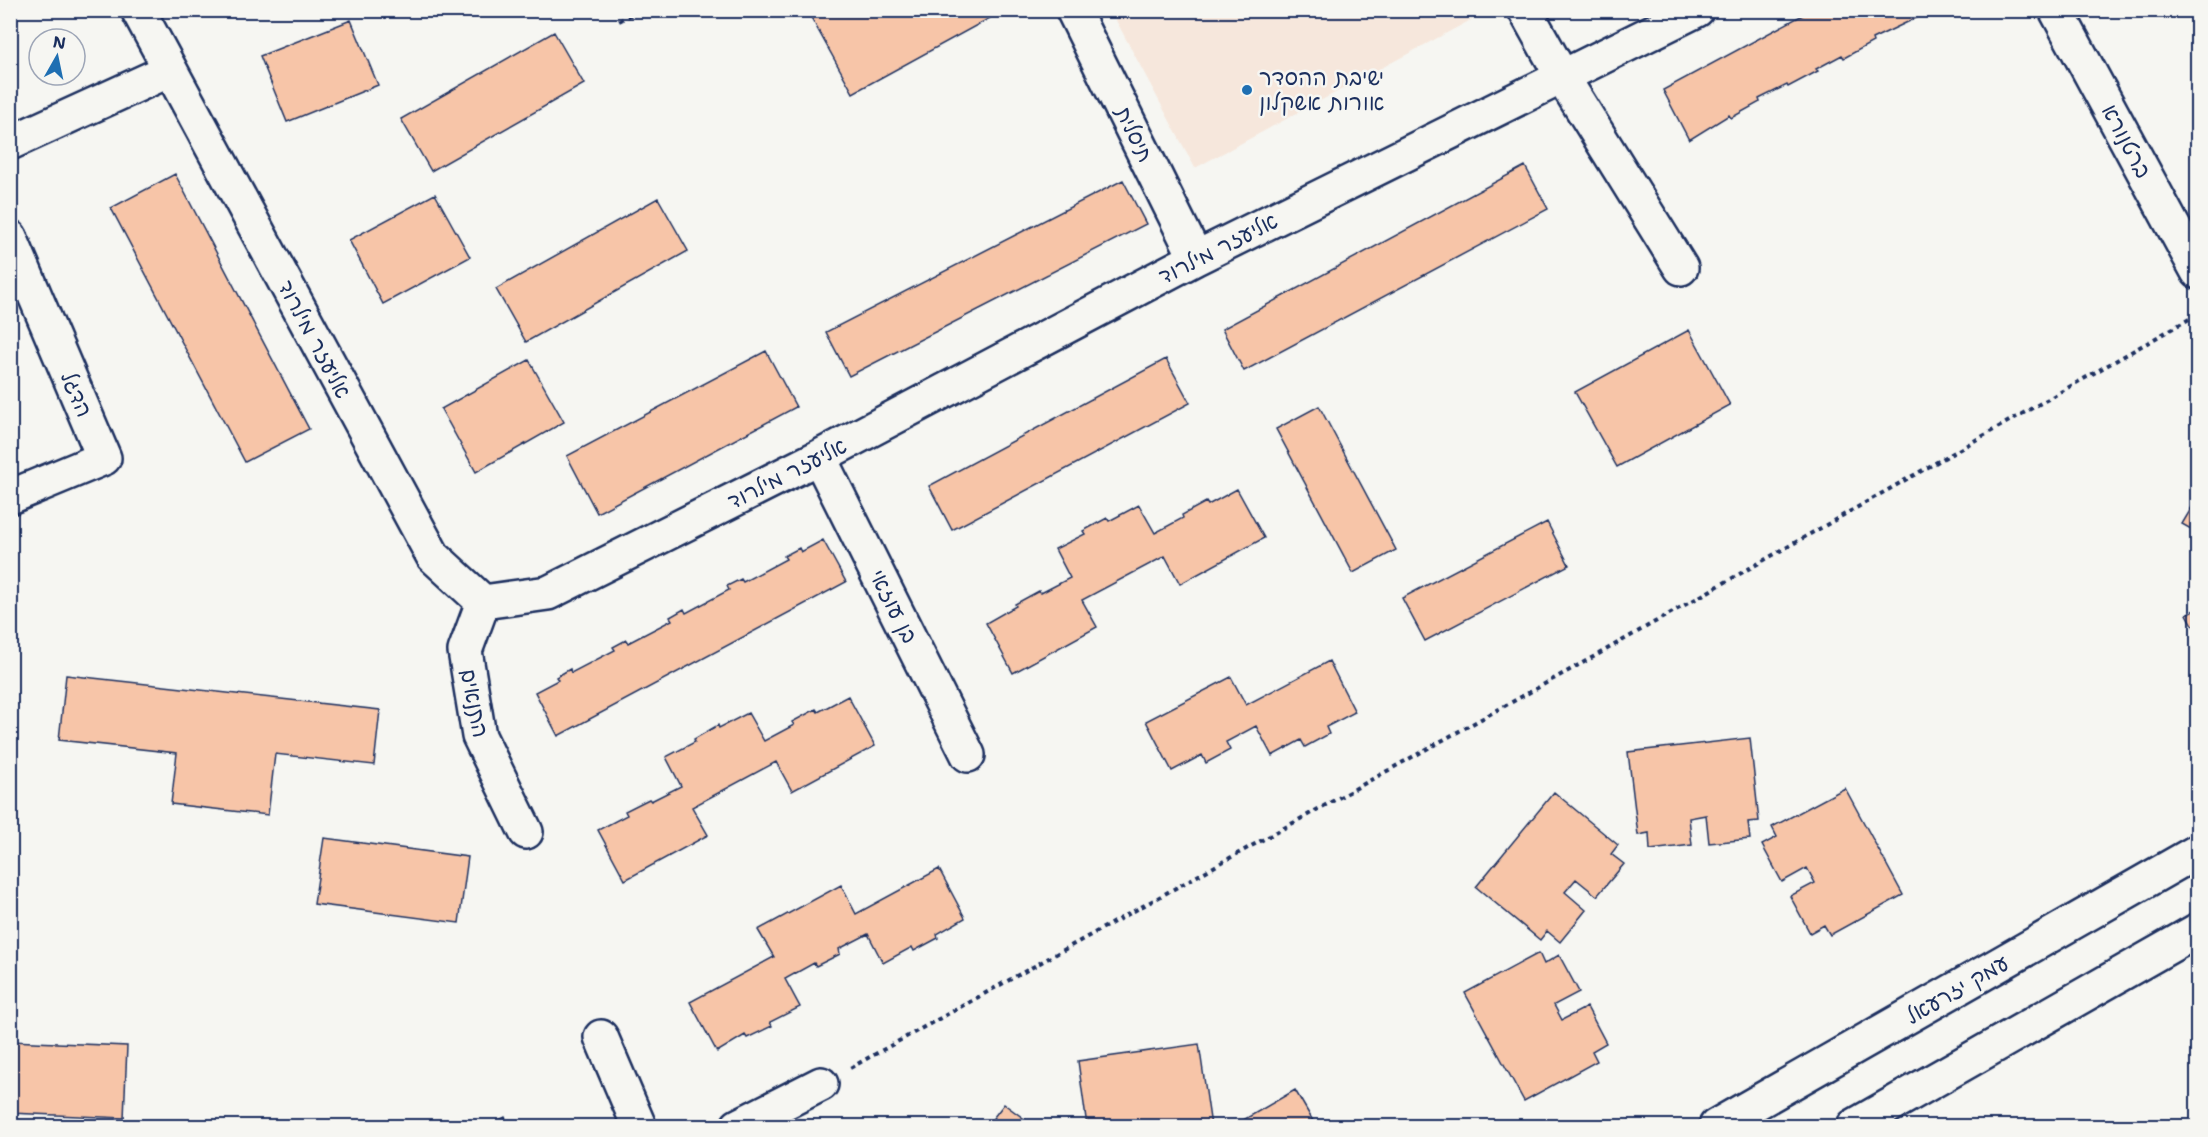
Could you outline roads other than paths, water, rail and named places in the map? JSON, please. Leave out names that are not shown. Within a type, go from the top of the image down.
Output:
[{"type":"street","name":"אליעזר מילרוד","points":[[138,10],[433,556],[483,602],[548,593],[819,457],[1196,258],[1697,10]]},
{"type":"street","name":"תיסלית","points":[[1073,10],[1196,258]]},
{"type":"street","points":[[1525,10],[1563,78],[1681,268]]},
{"type":"street","name":"ברטנורא","points":[[2056,10],[2198,272]]},
{"type":"street","points":[[10,142],[170,70]]},
{"type":"street","name":"הדגל","points":[[10,237],[104,458],[10,497]]},
{"type":"street","name":"בן עוזאי","points":[[819,457],[968,755]]},
{"type":"street","name":"התנאים","points":[[483,602],[465,651],[479,736],[526,832]]},
{"type":"street","name":"עמק יזרעאל","points":[[1716,1126],[2198,851]]},
{"type":"street","points":[[1854,1126],[2198,930]]},
{"type":"street","points":[[601,1037],[639,1126]]},
{"type":"street","points":[[738,1126],[821,1084]]},
{"type":"place","name":"ישיבת ההסדר אורות אשקלון","points":[[1247,90]]}]
